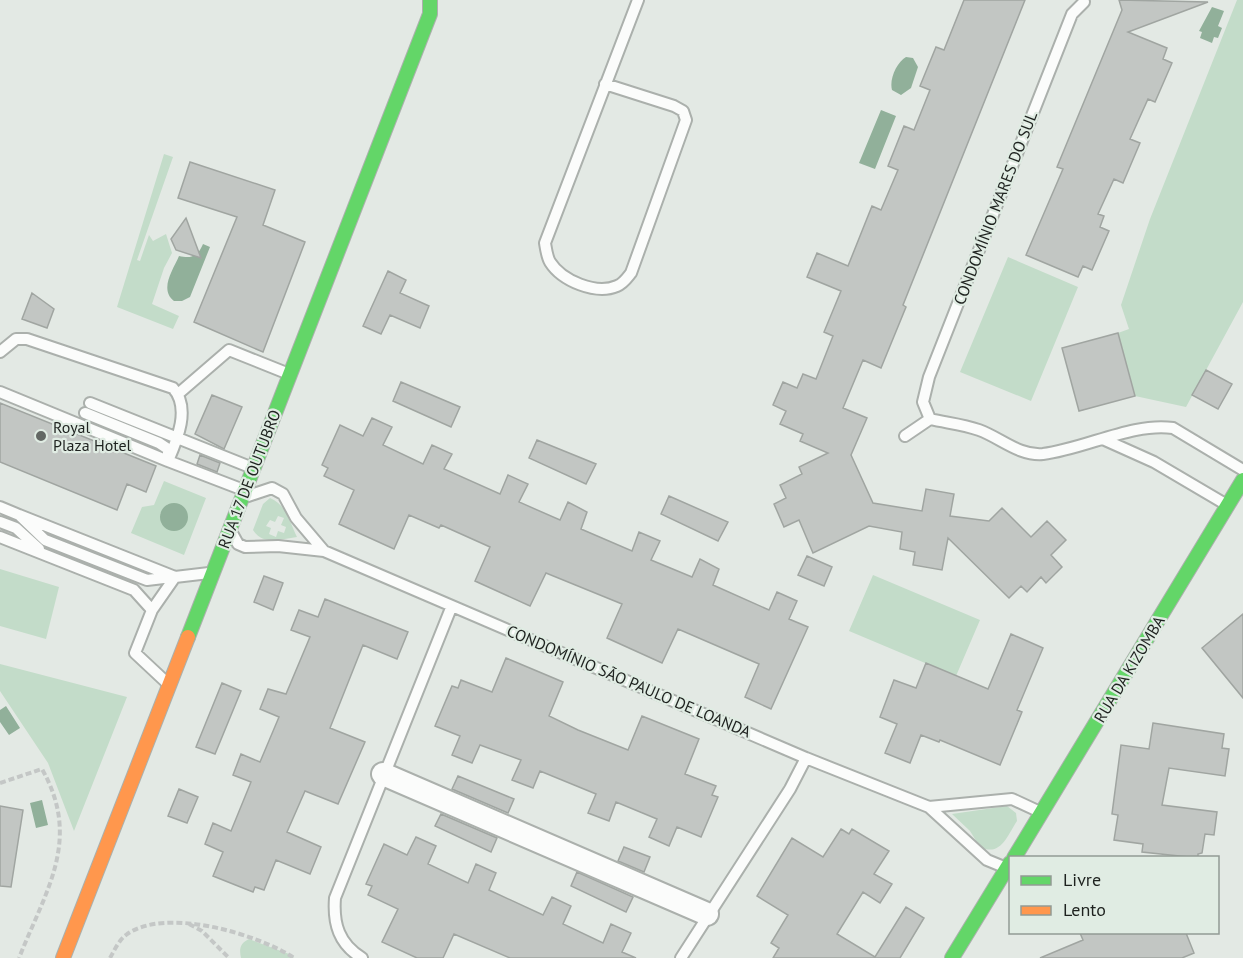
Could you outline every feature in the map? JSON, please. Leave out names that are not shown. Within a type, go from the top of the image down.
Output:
[{"type":"main road","name":"RUA 17 DE OUTUBRO","points":[[63,958],[430,7],[435,0]]},
{"type":"main road","name":"RUA DA KIZOMBA","points":[[1014,856],[1243,480]]},
{"type":"main road","name":"RUA DA KIZOMBA","points":[[952,958],[1009,865]]},
{"type":"street","points":[[383,774],[707,914]]},
{"type":"lane","points":[[605,84],[674,106],[683,111],[686,120],[631,273],[621,285],[609,289],[584,286],[559,272],[549,261],[545,243],[605,84],[638,0]]},
{"type":"lane","name":"CONDOMÍNIO MARES DO SUL","points":[[930,419],[923,402],[929,377],[1072,14],[1084,2]]},
{"type":"lane","points":[[0,352],[15,339],[27,339],[173,388],[178,394],[181,420],[178,439],[168,461]]},
{"type":"lane","points":[[178,394],[229,350],[290,374]]},
{"type":"lane","points":[[0,392],[168,461],[242,495]]},
{"type":"lane","points":[[168,461],[168,450],[159,442],[87,408],[178,439],[253,469]]},
{"type":"lane","points":[[905,436],[930,419],[954,422],[982,431],[1024,452],[1042,454],[1105,440],[1145,427],[1173,428],[1243,470]]},
{"type":"lane","points":[[1105,440],[1154,462],[1228,505]]},
{"type":"lane","name":"CONDOMÍNIO SÃO PAULO DE LOANDA","points":[[242,495],[272,488],[283,494],[296,518],[324,551]]},
{"type":"lane","points":[[0,507],[19,515],[45,540],[147,580],[212,573]]},
{"type":"lane","points":[[0,522],[16,528],[45,555]]},
{"type":"lane","name":"CONDOMÍNIO SÃO PAULO DE LOANDA","points":[[231,526],[238,544],[245,547],[279,546],[324,551],[451,608],[525,636],[806,758],[928,807],[987,860],[1009,863]]},
{"type":"lane","points":[[0,537],[134,590],[152,610]]},
{"type":"lane","points":[[169,685],[135,653],[152,610],[175,577]]},
{"type":"lane","points":[[362,958],[351,951],[340,936],[333,920],[335,898],[451,608]]},
{"type":"lane","points":[[681,958],[707,914],[790,789],[806,758]]},
{"type":"lane","name":"CONDOMÍNIO SÃO PAULO DE LOANDA","points":[[928,807],[1012,799],[1041,813]]},
{"type":"path","points":[[0,783],[42,769],[53,788],[62,824],[58,858],[19,958]]},
{"type":"path","points":[[110,958],[124,936],[144,925],[168,921],[186,922],[233,933],[294,958]]},
{"type":"path","points":[[186,922],[202,932],[230,958]]},
{"type":"shaded area","points":[[1237,0],[1243,0],[1243,302],[1186,407],[1135,396],[1118,333],[1129,329],[1121,305],[1150,219]]},
{"type":"shaded area","points":[[1212,7],[1224,11],[1218,26],[1222,28],[1218,38],[1214,37],[1212,43],[1200,38],[1202,32],[1199,31]]},
{"type":"shaded area","points":[[906,57],[913,58],[918,67],[911,88],[901,95],[892,90],[891,86],[897,67]]},
{"type":"shaded area","points":[[881,110],[896,116],[875,169],[859,163]]},
{"type":"shaded area","points":[[164,154],[173,157],[137,260],[140,261],[149,235],[153,241],[166,234],[172,253],[164,268],[152,304],[179,316],[173,329],[117,307]]},
{"type":"shaded area","points":[[203,244],[210,247],[190,297],[182,301],[174,301],[167,285],[179,256],[194,256]]},
{"type":"shaded area","points":[[1008,257],[1078,287],[1031,401],[960,372]]},
{"type":"shaded area","points":[[164,481],[206,498],[184,555],[131,533],[142,507],[154,505]],"holes":[[[168,504],[184,507],[187,520],[160,514]]]},
{"type":"shaded area","points":[[270,498],[280,505],[287,514],[297,537],[267,540],[257,535],[253,530],[263,504]],"holes":[[[278,516],[284,518],[281,525],[286,527],[284,533],[278,531],[276,537],[269,534],[271,528],[266,526],[270,520],[275,522]]]},
{"type":"shaded area","points":[[174,503],[184,507],[188,517],[184,527],[174,531],[164,527],[160,517],[164,507]]},
{"type":"shaded area","points":[[0,569],[59,587],[46,639],[0,626]]},
{"type":"shaded area","points":[[873,575],[980,620],[956,676],[849,631]]},
{"type":"shaded area","points":[[0,664],[127,697],[74,831],[48,763],[0,691]]},
{"type":"shaded area","points":[[6,706],[20,728],[9,735],[0,722],[0,710]]},
{"type":"shaded area","points":[[42,800],[48,825],[36,828],[30,803]]},
{"type":"shaded area","points":[[1007,806],[1016,813],[1017,821],[1003,843],[993,849],[980,847],[970,831],[952,814]]},
{"type":"shaded area","points":[[249,939],[294,958],[241,958],[241,947]]},
{"type":"building","points":[[964,0],[1025,0],[903,305],[906,307],[881,368],[863,360],[843,408],[867,418],[851,455],[873,503],[922,511],[926,489],[954,494],[950,516],[989,521],[1002,508],[1031,537],[1047,521],[1066,540],[1051,555],[1062,567],[1046,583],[1041,577],[1027,592],[1021,586],[1009,598],[948,538],[942,570],[913,565],[915,552],[900,549],[902,532],[869,526],[813,553],[799,520],[784,527],[774,504],[786,498],[780,485],[802,474],[799,467],[828,453],[800,441],[803,434],[780,424],[786,411],[773,405],[783,382],[797,388],[803,374],[816,379],[833,336],[824,332],[841,291],[807,277],[817,253],[848,266],[872,206],[881,210],[898,170],[888,166],[904,126],[914,130],[930,90],[920,86],[936,47],[944,50]]},
{"type":"building","points":[[1119,0],[1208,2],[1128,32],[1167,48],[1163,59],[1172,63],[1155,102],[1148,99],[1130,139],[1140,143],[1123,183],[1114,179],[1098,214],[1104,216],[1100,227],[1109,231],[1092,270],[1083,266],[1078,277],[1026,255],[1063,169],[1057,167],[1122,10]]},
{"type":"building","points":[[190,162],[275,190],[263,225],[305,242],[263,352],[194,322],[237,217],[178,198]]},
{"type":"building","points":[[186,218],[201,258],[176,250],[171,239]]},
{"type":"building","points":[[388,271],[406,280],[400,293],[429,306],[420,328],[390,315],[381,334],[363,326]]},
{"type":"building","points":[[32,293],[54,309],[47,328],[22,319]]},
{"type":"building","points":[[1118,333],[1135,396],[1079,411],[1062,348]]},
{"type":"building","points":[[1206,370],[1232,384],[1218,409],[1192,395]]},
{"type":"building","points":[[401,382],[460,407],[451,427],[393,401]]},
{"type":"building","points":[[212,395],[242,407],[224,449],[195,434]]},
{"type":"building","name":"Royal Plaza Hotel","points":[[0,403],[156,466],[146,492],[127,484],[117,510],[0,462]]},
{"type":"building","points":[[372,418],[392,427],[383,445],[423,464],[432,445],[452,454],[444,469],[500,494],[508,475],[528,484],[519,502],[560,520],[568,502],[587,512],[581,529],[632,551],[639,532],[660,541],[651,560],[692,577],[700,559],[719,569],[713,585],[769,610],[777,592],[797,601],[789,619],[808,627],[771,709],[745,697],[759,664],[678,629],[662,663],[607,638],[622,604],[546,573],[530,606],[475,581],[490,547],[441,525],[439,528],[409,515],[394,549],[339,524],[354,490],[324,476],[328,468],[322,465],[340,425],[363,436]]},
{"type":"building","points":[[537,440],[596,464],[586,484],[529,458]]},
{"type":"building","points":[[200,455],[220,463],[217,472],[197,464]]},
{"type":"building","points":[[669,496],[728,522],[718,541],[661,514]]},
{"type":"building","points":[[807,556],[832,567],[824,586],[798,575]]},
{"type":"building","points":[[264,576],[283,583],[273,610],[254,602]]},
{"type":"building","points":[[325,599],[408,632],[397,659],[363,645],[330,728],[365,742],[338,804],[305,791],[287,832],[321,847],[310,874],[276,860],[264,890],[255,887],[253,892],[213,876],[223,852],[205,844],[213,823],[231,831],[251,782],[233,775],[241,754],[260,762],[279,717],[260,709],[268,689],[286,694],[310,637],[291,630],[299,610],[318,617]]},
{"type":"building","points":[[1243,614],[1243,698],[1202,648]]},
{"type":"building","points":[[1011,634],[1043,648],[1017,710],[1022,712],[1000,765],[940,740],[939,742],[921,735],[910,763],[885,753],[897,724],[880,717],[894,680],[916,688],[926,663],[988,689]]},
{"type":"building","points":[[506,658],[563,682],[549,716],[578,730],[628,750],[642,716],[699,739],[685,774],[716,786],[712,795],[718,797],[701,837],[677,827],[669,846],[649,837],[657,819],[616,802],[609,821],[588,813],[596,794],[540,771],[533,788],[512,780],[521,760],[480,745],[472,763],[452,755],[460,736],[435,726],[452,686],[458,688],[461,680],[492,692]]},
{"type":"building","points":[[222,683],[241,691],[215,754],[196,747]]},
{"type":"building","points":[[1153,723],[1224,734],[1222,748],[1229,749],[1225,776],[1169,768],[1162,805],[1217,812],[1214,835],[1205,834],[1202,853],[1198,856],[1142,852],[1143,844],[1114,840],[1118,815],[1112,814],[1121,745],[1149,749]]},
{"type":"building","points":[[458,776],[514,799],[508,813],[452,789]]},
{"type":"building","points":[[179,789],[198,797],[187,823],[168,816]]},
{"type":"building","points":[[0,806],[23,810],[11,887],[0,886]]},
{"type":"building","points":[[441,814],[497,838],[491,852],[435,826]]},
{"type":"building","points":[[841,829],[849,834],[852,829],[889,851],[874,874],[892,884],[880,903],[863,892],[837,934],[875,957],[906,907],[924,918],[900,958],[773,958],[779,948],[771,943],[788,915],[757,896],[792,838],[823,857]]},
{"type":"building","points":[[416,837],[436,846],[428,864],[468,883],[476,864],[496,873],[489,890],[543,915],[552,897],[571,906],[563,924],[603,943],[611,924],[631,933],[622,952],[636,958],[510,958],[454,934],[443,958],[417,958],[382,942],[398,909],[368,895],[372,886],[366,884],[384,844],[407,855]]},
{"type":"building","points":[[624,847],[650,857],[644,872],[618,861]]},
{"type":"building","points":[[577,872],[633,897],[626,912],[571,886]]},
{"type":"building","points":[[1080,934],[1186,934],[1194,953],[1182,958],[1040,958],[1083,940]]},
{"type":"traffic: fast","points":[[188,637],[430,14],[430,0]]},
{"type":"traffic: fast","points":[[1015,856],[1243,480]]},
{"type":"traffic: fast","points":[[952,958],[1009,865]]},
{"type":"traffic: slow","points":[[63,958],[188,637]]},
{"type":"place","name":"Royal Plaza Hotel","points":[[41,436]]}]
